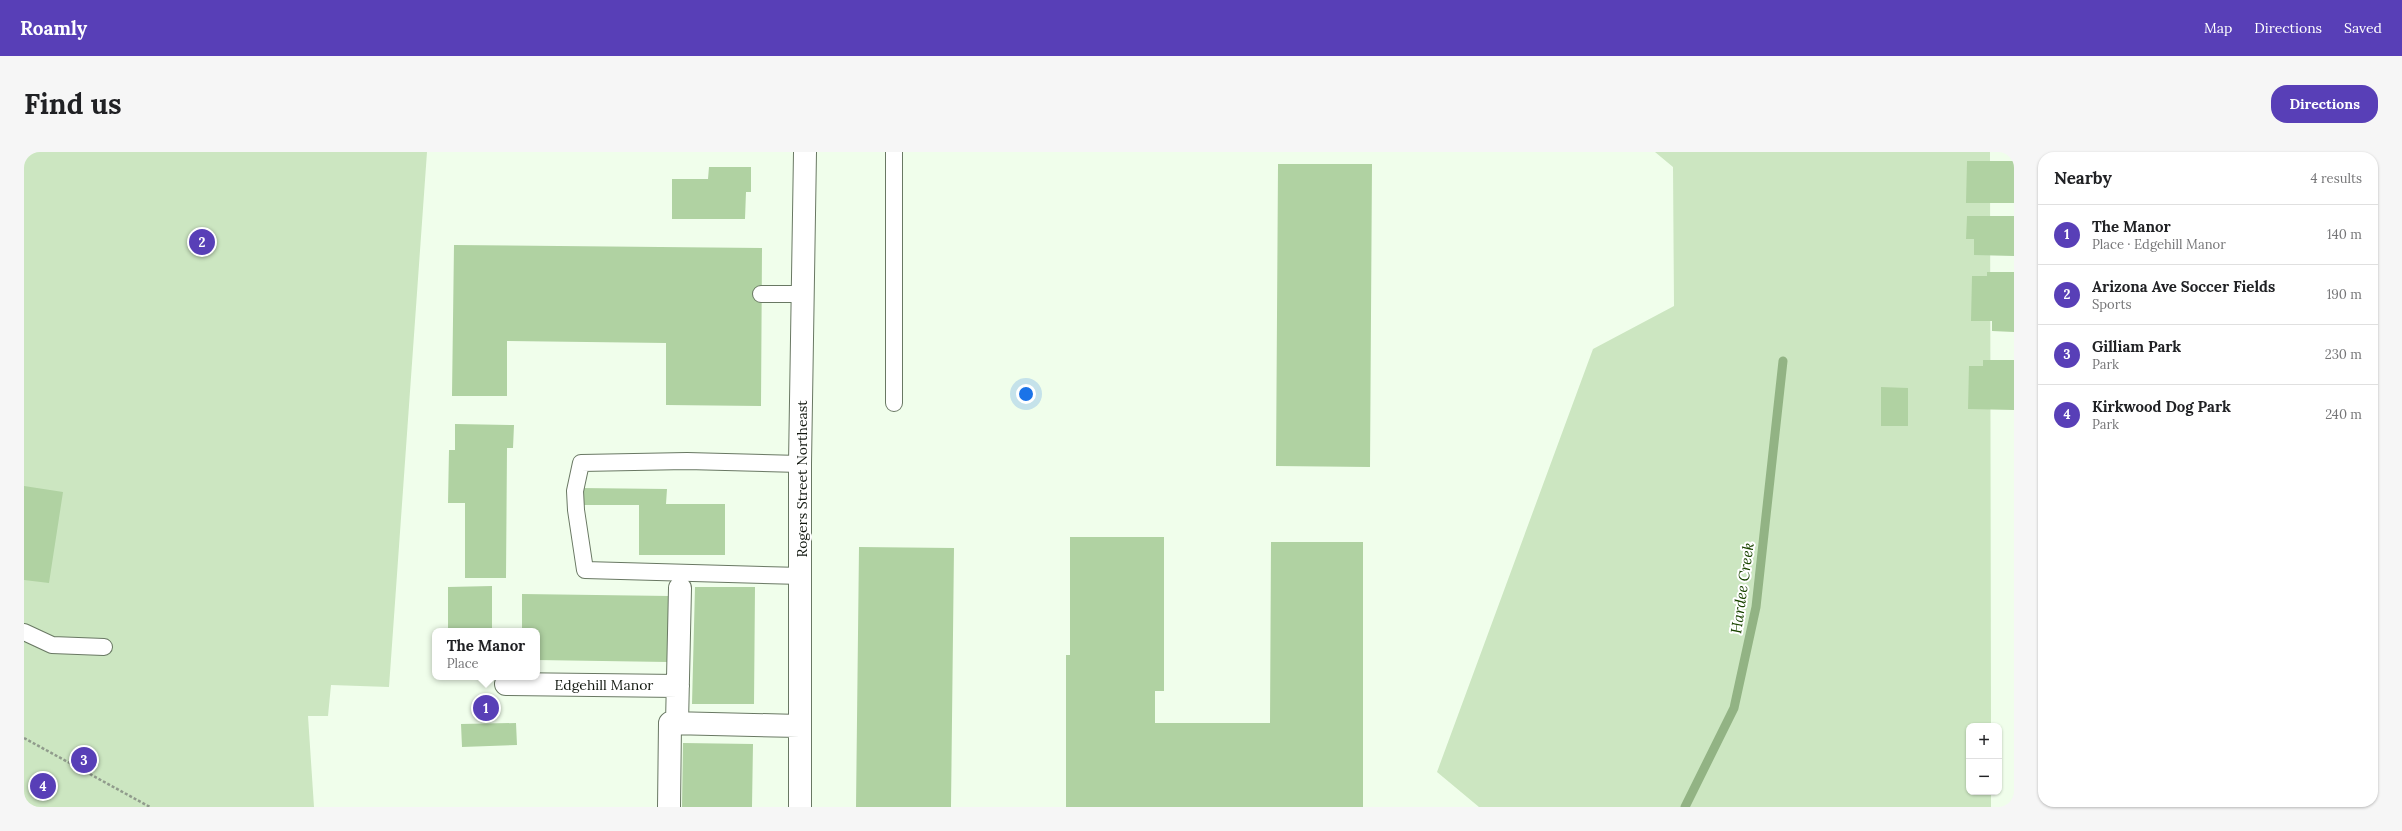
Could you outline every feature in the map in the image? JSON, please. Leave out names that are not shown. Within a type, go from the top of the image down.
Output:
[{"type":"street","name":"Rogers Street Northeast","points":[[800,807],[802,576],[800,464],[805,152]]},
{"type":"street","points":[[677,723],[680,588]]},
{"type":"street","name":"Edgehill Manor","points":[[506,684],[678,686]]},
{"type":"street","points":[[669,807],[670,723],[800,726]]},
{"type":"lane","points":[[894,152],[894,403]]},
{"type":"lane","points":[[762,294],[803,294]]},
{"type":"lane","points":[[800,464],[687,461],[582,463],[575,492],[576,510],[585,570],[802,576]]},
{"type":"lane","points":[[24,632],[52,645],[104,647]]},
{"type":"path","points":[[24,738],[150,807]]},
{"type":"green space","points":[[24,152],[427,152],[389,687],[331,685],[328,716],[308,716],[314,807],[24,807]]},
{"type":"green space","points":[[1655,152],[1990,152],[1991,723],[1966,723],[1966,795],[1991,795],[1991,807],[1479,807],[1437,772],[1593,349],[1674,306],[1673,167]]},
{"type":"building","points":[[1967,161],[2014,161],[2014,203],[1966,203]]},
{"type":"building","points":[[1278,164],[1372,164],[1370,467],[1276,466]]},
{"type":"building","points":[[709,167],[751,167],[751,192],[746,192],[745,219],[672,219],[672,179],[708,179]]},
{"type":"building","points":[[1967,216],[2014,216],[2014,256],[1974,255],[1974,239],[1966,239]]},
{"type":"building","points":[[454,245],[762,248],[761,406],[666,405],[666,343],[507,341],[507,396],[452,396]]},
{"type":"building","points":[[1987,272],[2014,272],[2014,332],[1992,331],[1992,321],[1971,321],[1972,276],[1987,276]]},
{"type":"building","points":[[1983,360],[2014,360],[2014,410],[1968,409],[1969,366],[1983,366]]},
{"type":"building","points":[[1881,387],[1908,388],[1908,426],[1881,426]]},
{"type":"building","points":[[455,424],[514,425],[513,448],[507,448],[506,578],[465,578],[465,503],[448,503],[449,450],[455,450]]},
{"type":"building","points":[[24,486],[63,492],[49,583],[24,580]]},
{"type":"building","points":[[580,488],[667,489],[666,504],[725,504],[725,555],[639,555],[639,505],[580,505]]},
{"type":"building","points":[[1070,537],[1164,537],[1164,691],[1155,691],[1155,723],[1270,723],[1271,542],[1363,542],[1363,807],[1066,807],[1066,655],[1070,655]]},
{"type":"building","points":[[859,547],[954,548],[951,807],[856,807]]},
{"type":"building","points":[[492,586],[492,628],[448,628],[448,587]]},
{"type":"building","points":[[695,587],[755,587],[754,704],[692,704]]},
{"type":"building","points":[[522,594],[670,596],[668,662],[540,660],[540,628],[522,628]]},
{"type":"building","points":[[516,723],[517,745],[462,747],[461,724]]},
{"type":"building","points":[[683,743],[753,744],[752,807],[682,807]]},
{"type":"waterway","name":"Hardee Creek","points":[[1685,807],[1734,708],[1756,607],[1783,361]]},
{"type":"place","name":"Arizona Ave Soccer Fields","points":[[202,242]]},
{"type":"place","name":"The Manor","points":[[486,708]]},
{"type":"place","name":"Gilliam Park","points":[[84,760]]},
{"type":"place","name":"Kirkwood Dog Park","points":[[43,786]]}]
